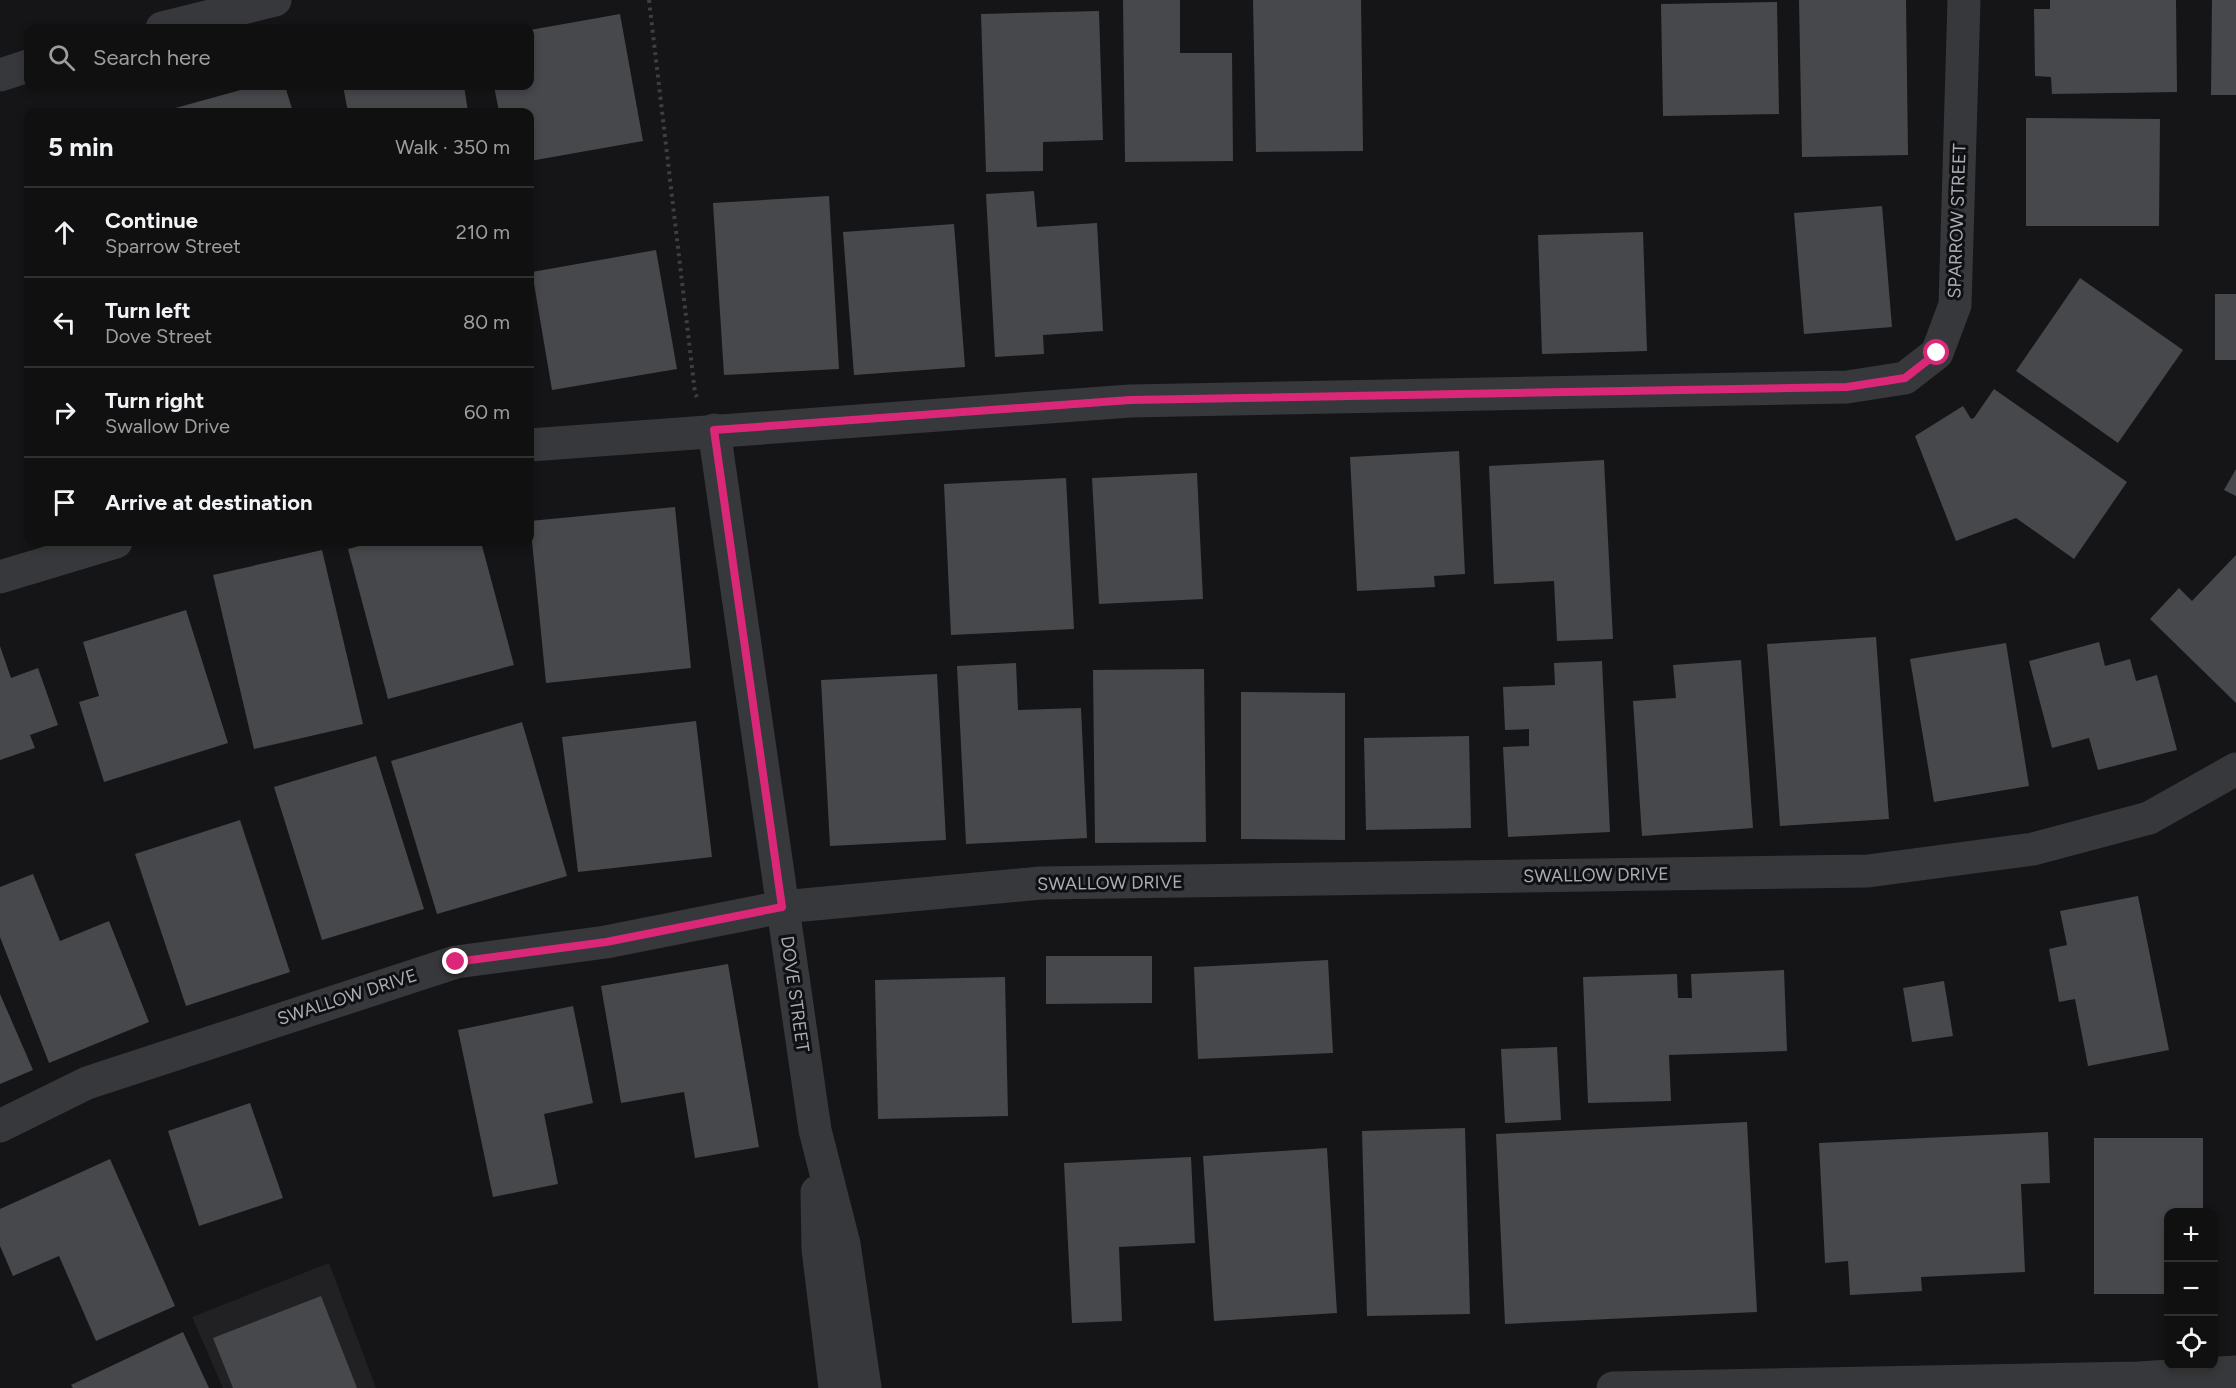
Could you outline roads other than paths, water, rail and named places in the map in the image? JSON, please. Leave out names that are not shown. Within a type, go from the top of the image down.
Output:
[{"type":"street","points":[[178,24],[275,0]]},
{"type":"street","name":"SPARROW STREET","points":[[534,445],[1130,400],[1847,387],[1905,378],[1937,353],[1955,305],[1964,0]]},
{"type":"street","points":[[0,75],[24,67]]},
{"type":"street","name":"DOVE STREET","points":[[714,430],[815,1130],[844,1244],[835,1388]]},
{"type":"street","points":[[0,577],[103,546]]},
{"type":"street","name":"SWALLOW DRIVE","points":[[0,1126],[87,1083],[456,962],[606,942],[782,907],[1041,883],[1868,871],[2033,849],[2150,818],[2236,769]]},
{"type":"street","name":"DOVE STREET","points":[[839,1305],[865,1388]]},
{"type":"street","points":[[1613,1388],[2138,1383],[2236,1372]]}]
